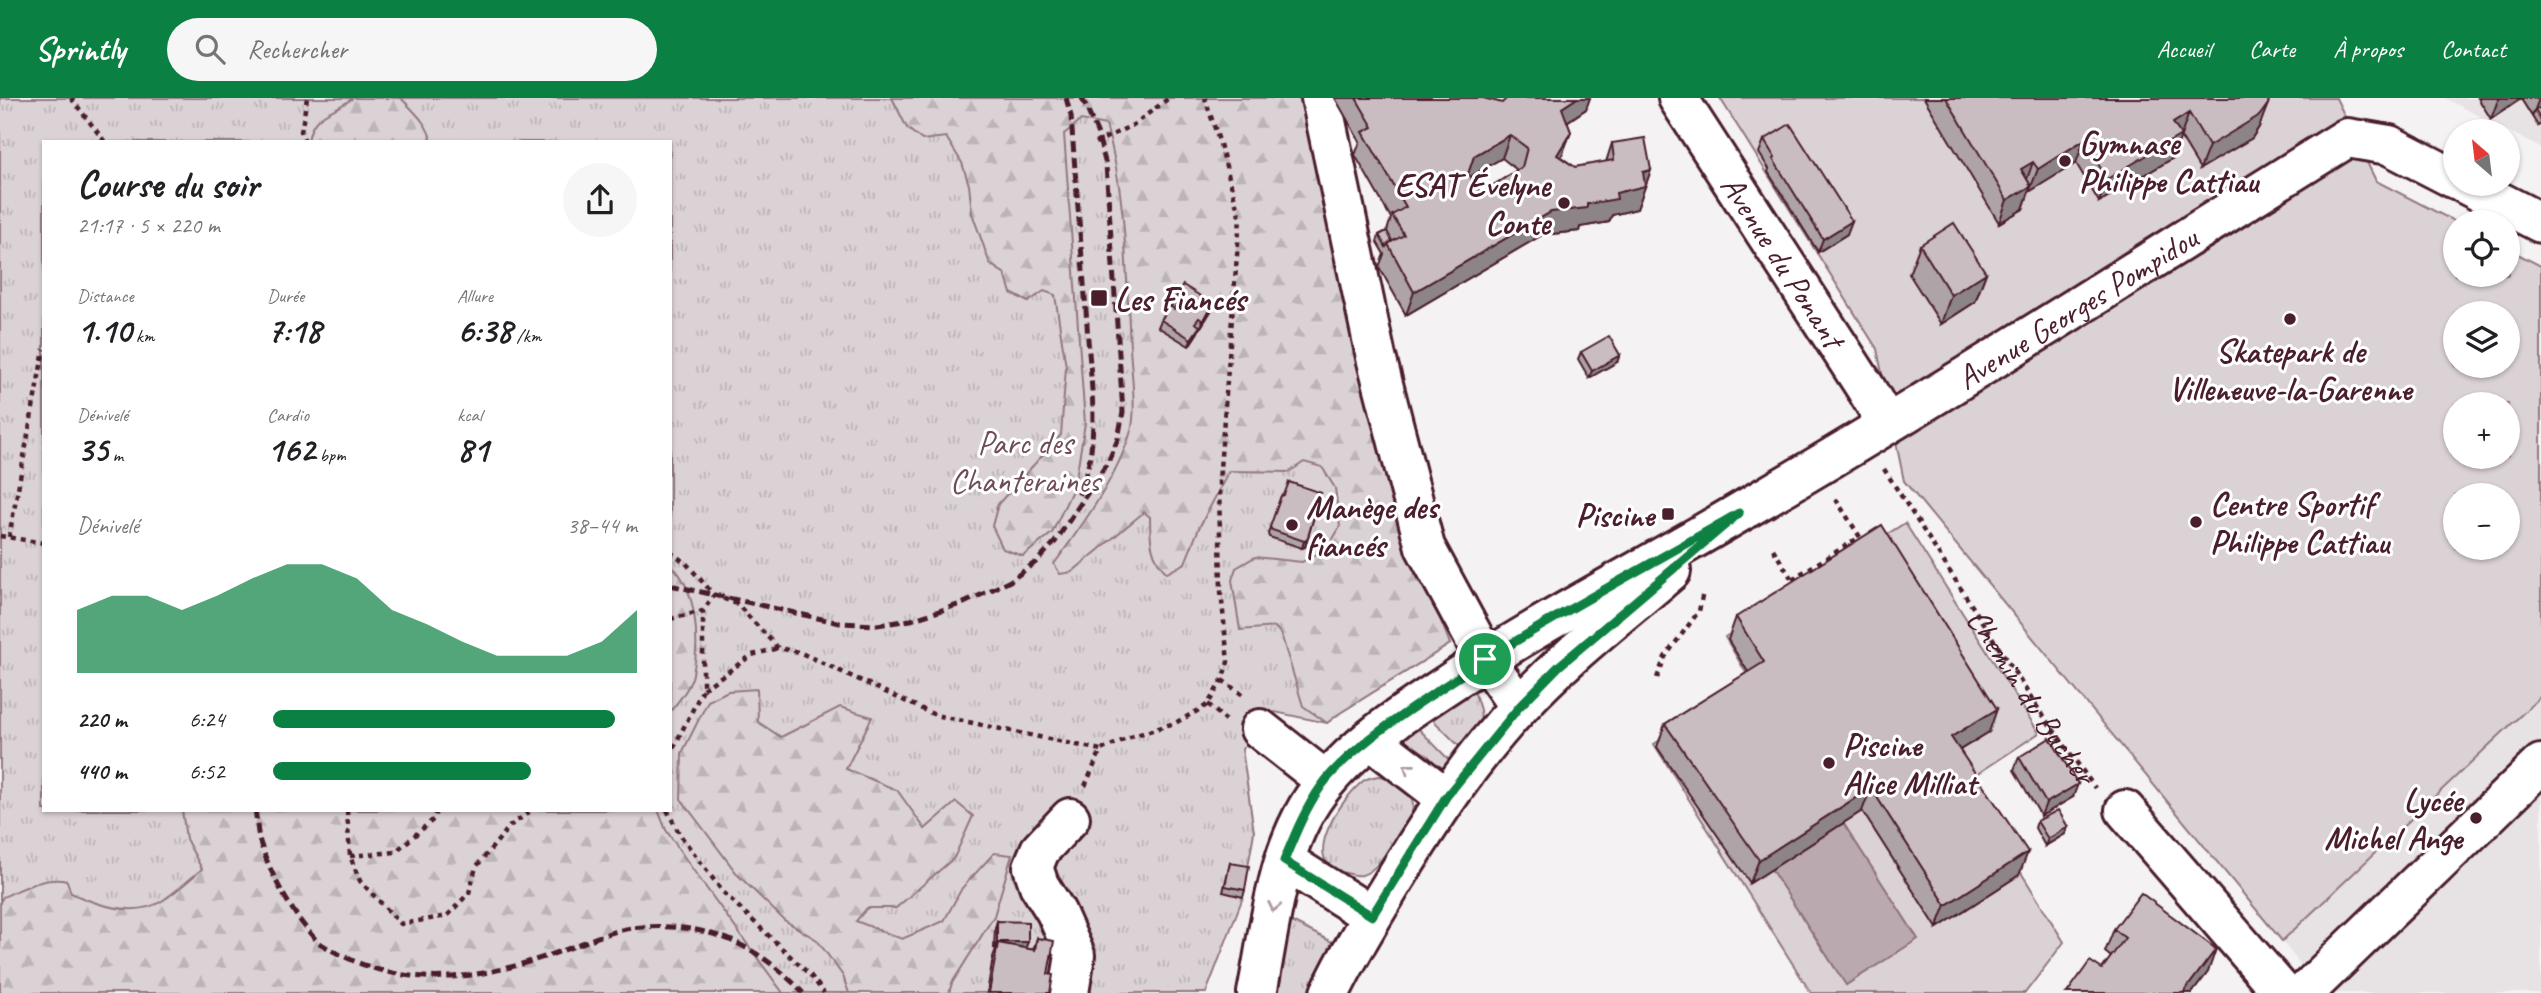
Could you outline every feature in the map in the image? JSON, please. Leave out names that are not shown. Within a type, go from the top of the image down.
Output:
[{"type":"street","points":[[1321,98],[1376,357],[1425,547],[1485,659],[1519,707]]},
{"type":"street","name":"Avenue du Ponant","points":[[1678,98],[1865,387],[1874,433]]},
{"type":"street","name":"Avenue Georges Pompidou","points":[[1257,993],[1284,861],[1301,819],[1326,781],[1370,739],[1411,708],[1485,659],[1874,433],[2347,138],[2389,145],[2443,173]]},
{"type":"street","points":[[2488,196],[2541,223]]},
{"type":"street","name":"Avenue Georges Pompidou","points":[[1330,993],[1372,916],[1446,797],[1519,707],[1559,666],[1739,513]]},
{"type":"street","points":[[1260,729],[1326,781]]},
{"type":"street","points":[[1370,739],[1446,797]]},
{"type":"street","points":[[2304,993],[2541,764]]},
{"type":"street","name":"Chemin du Bucher","points":[[2125,810],[2283,993]]},
{"type":"street","points":[[1069,993],[1075,955],[1056,912],[1039,886],[1033,867],[1040,850],[1070,818]]},
{"type":"street","points":[[1284,861],[1372,916]]},
{"type":"path","points":[[71,98],[103,140]]},
{"type":"path","points":[[304,140],[302,132],[307,98]]},
{"type":"path","points":[[1095,143],[1133,125],[1169,98]]},
{"type":"path","points":[[702,690],[752,655],[778,648],[799,652],[935,715],[1101,750],[1133,736],[1175,723],[1208,704],[1222,680],[1228,662],[1221,591],[1219,481],[1240,218],[1205,98]]},
{"type":"path","points":[[9,537],[42,360]]},
{"type":"path","name":"Chemin du Bucher","points":[[1874,433],[1889,474],[2035,704],[2094,787],[2125,810]]},
{"type":"path","points":[[1792,579],[1860,537],[1834,498]]},
{"type":"path","points":[[0,536],[42,543]]},
{"type":"path","points":[[1773,549],[1796,586]]},
{"type":"path","points":[[672,553],[686,563],[714,595],[737,604],[778,648]]},
{"type":"path","points":[[1657,678],[1665,656],[1699,611],[1704,589]]},
{"type":"path","points":[[672,751],[702,690],[703,611],[714,595]]},
{"type":"path","points":[[672,619],[703,611]]},
{"type":"path","points":[[1070,818],[1101,750]]},
{"type":"path","points":[[347,812],[350,856],[360,881],[401,924],[447,916],[469,893],[476,867],[510,826],[529,812]]},
{"type":"path","points":[[350,856],[395,852],[434,819],[436,812]]},
{"type":"path","points":[[668,812],[680,835],[723,892],[811,976],[824,993]]},
{"type":"shaded area","points":[[2445,98],[2541,98],[2541,148],[2520,137],[2520,119],[2485,119]]},
{"type":"shaded area","name":"Lycée Michel Ange","points":[[2541,696],[2541,993],[2323,993],[2282,941]]},
{"type":"shaded area","points":[[1771,711],[1918,939],[1846,985],[1699,758]]},
{"type":"green space","name":"Parc des Chanteraines","points":[[0,98],[1310,98],[1434,603],[1450,644],[1327,723],[1275,712],[1242,749],[1254,832],[1243,897],[1206,993],[0,993]]},
{"type":"green space","points":[[353,98],[401,98],[423,123],[431,140],[308,140],[314,124],[324,114]]},
{"type":"green space","points":[[892,98],[1310,98],[1434,603],[1450,644],[1327,723],[1303,706],[1281,634],[1275,627],[1240,630],[1232,580],[1236,568],[1255,557],[1302,562],[1327,549],[1340,527],[1335,488],[1322,467],[1304,462],[1289,472],[1229,471],[1199,528],[1185,563],[1167,573],[1154,554],[1150,517],[1144,512],[1072,572],[1060,574],[1054,564],[1108,483],[1125,448],[1133,422],[1122,207],[1106,125],[1081,120],[1064,134],[1085,423],[1075,484],[1052,533],[1023,556],[1003,549],[992,526],[998,504],[1061,435],[1066,367],[1055,295],[1044,291],[1028,302],[1011,293],[1005,274],[990,264],[972,213],[969,185],[962,163],[946,137],[922,140],[907,128]]},
{"type":"green space","name":"Centre Sportif Philippe Cattiau","points":[[1720,98],[2336,98],[2376,181],[2443,215],[2443,287],[2520,287],[2520,255],[2541,266],[2541,696],[2282,941],[1904,481],[1877,349]]},
{"type":"green space","name":"Piscine Alice Milliat","points":[[1905,523],[2039,733],[1965,782],[2064,942],[2025,993],[1811,993],[1654,744],[1752,683],[1725,637]]},
{"type":"green space","points":[[672,566],[686,586],[696,631],[692,679],[672,709]]},
{"type":"green space","points":[[1472,684],[1480,710],[1482,732],[1465,752],[1426,713]]},
{"type":"green space","points":[[757,689],[758,722],[781,737],[840,707],[872,717],[846,769],[897,790],[925,829],[956,802],[973,816],[954,858],[896,908],[867,908],[856,921],[902,939],[944,921],[962,888],[994,853],[1012,855],[994,916],[952,983],[949,993],[849,993],[843,976],[817,940],[784,920],[738,875],[681,799],[682,753],[708,701],[728,691]]},
{"type":"green space","points":[[1412,722],[1456,767],[1448,771],[1441,769],[1427,755],[1406,741],[1403,737]]},
{"type":"green space","points":[[1378,776],[1388,777],[1409,793],[1413,808],[1407,823],[1379,862],[1367,873],[1354,875],[1331,867],[1324,858],[1323,845],[1335,815],[1363,781]]},
{"type":"green space","points":[[182,812],[659,812],[666,830],[691,867],[783,993],[0,993],[0,902],[3,897],[35,884],[59,880],[67,881],[71,893],[92,902],[128,909],[151,906],[162,901],[202,869],[186,839]]},
{"type":"green space","points":[[1280,916],[1338,945],[1314,993],[1267,993]]},
{"type":"building","name":"ESAT Évelyne Conte","points":[[1356,98],[1483,98],[1502,103],[1507,98],[1577,98],[1562,108],[1571,132],[1557,155],[1575,167],[1614,160],[1612,143],[1645,138],[1651,170],[1643,172],[1645,186],[1616,193],[1617,199],[1587,204],[1587,208],[1551,212],[1414,292],[1388,244],[1404,235],[1392,215],[1406,207],[1363,132],[1373,127]],"holes":[[[1510,135],[1527,148],[1522,167],[1481,193],[1468,174],[1474,156]]]},
{"type":"building","name":"Gymnase Philippe Cattiau","points":[[1946,98],[2269,98],[2260,115],[2209,146],[2189,113],[2173,123],[2181,135],[2107,179],[2084,140],[2038,169],[2033,162],[2021,169],[2031,186],[2007,200]]},
{"type":"building","points":[[2541,107],[2541,118],[2540,119],[2535,110]]},
{"type":"building","points":[[1790,124],[1852,221],[1823,239],[1764,140]]},
{"type":"building","points":[[1954,223],[1986,273],[1951,295],[1920,245]]},
{"type":"building","points":[[1387,231],[1392,241],[1386,247],[1379,235]]},
{"type":"building","points":[[1183,285],[1213,304],[1203,321],[1199,318],[1195,323],[1200,326],[1191,339],[1161,320],[1170,306],[1174,309],[1177,304],[1173,302]]},
{"type":"building","points":[[1609,336],[1620,355],[1592,371],[1581,352]]},
{"type":"building","name":"Manège des fiancés","points":[[1289,482],[1321,493],[1307,540],[1304,541],[1270,527]]},
{"type":"building","points":[[1882,525],[1997,709],[1951,737],[2028,852],[1946,905],[1871,788],[1759,860],[1665,724],[1764,662],[1736,617]]},
{"type":"building","points":[[2050,738],[2078,784],[2046,803],[2019,757]]},
{"type":"building","points":[[2058,810],[2068,827],[2048,839],[2037,821]]},
{"type":"building","points":[[1230,863],[1249,866],[1245,890],[1225,886]]},
{"type":"building","points":[[2141,893],[2216,949],[2183,993],[2067,993],[2090,961],[2102,969],[2125,938],[2114,929]]},
{"type":"building","points":[[997,921],[1028,922],[1028,942],[997,942]]},
{"type":"building","points":[[1037,938],[1054,941],[1048,974],[1053,975],[1050,993],[989,993],[998,943],[1035,950]]},
{"type":"railway","points":[[1066,98],[1071,116],[1093,413],[1090,457],[1077,498]]},
{"type":"railway","points":[[672,585],[840,623],[877,625],[911,620],[964,603],[1010,581],[1036,562],[1055,542],[1108,462],[1118,439],[1123,412],[1106,165],[1097,132],[1082,98]]},
{"type":"railway","points":[[255,812],[259,838],[265,855],[277,882],[300,920],[318,942],[348,958],[378,969],[408,976],[469,975],[533,961],[623,930],[667,927],[711,933],[731,940],[769,962],[803,993]]},
{"type":"place","name":"Gymnase Philippe Cattiau","points":[[2065,161]]},
{"type":"place","name":"ESAT Évelyne Conte","points":[[1564,203]]},
{"type":"place","name":"Les Fiancés","points":[[1099,298]]},
{"type":"place","name":"Skatepark de Villeneuve-la-Garenne","points":[[2290,319]]},
{"type":"place","name":"Piscine","points":[[1668,514]]},
{"type":"place","name":"Centre Sportif Philippe Cattiau","points":[[2196,522]]},
{"type":"place","name":"Manège des fiancés","points":[[1292,525]]},
{"type":"place","name":"Piscine Alice Milliat","points":[[1829,763]]},
{"type":"place","name":"Lycée Michel Ange","points":[[2476,818]]},
{"type":"route","points":[[1739,513],[1559,666],[1519,707],[1446,797],[1372,916],[1284,861],[1301,819],[1323,784],[1370,739],[1485,659],[1739,513]]}]
